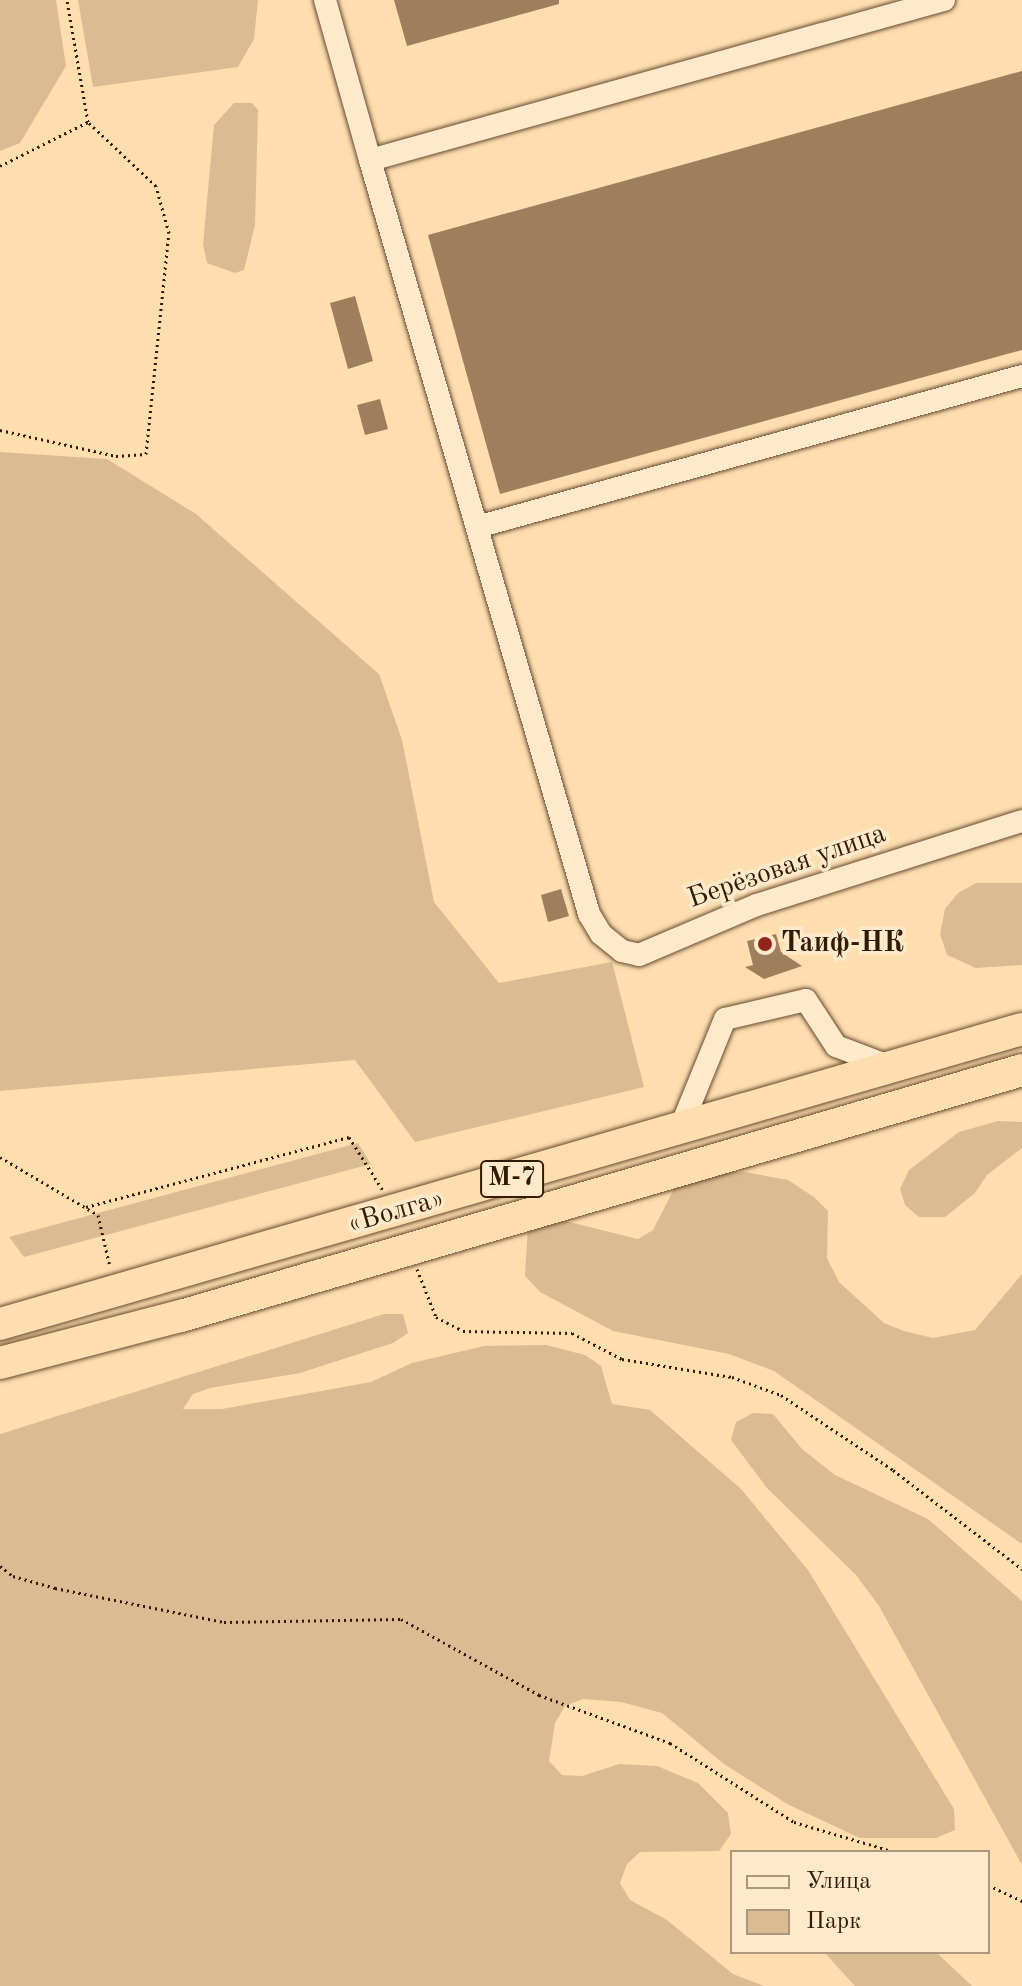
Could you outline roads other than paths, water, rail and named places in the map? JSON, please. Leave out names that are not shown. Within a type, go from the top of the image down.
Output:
[{"type":"highway","name":"«Волга»","points":[[0,1324],[1022,1029]]},
{"type":"highway","name":"«Волга»","points":[[0,1363],[411,1249],[1022,1070]]},
{"type":"street","points":[[325,0],[477,527],[1022,376]]},
{"type":"street","points":[[370,160],[944,0]]},
{"type":"street","name":"Берёзовая улица","points":[[477,527],[589,914],[601,934],[622,951],[639,955],[757,905],[1022,821]]},
{"type":"street","points":[[680,1129],[725,1019],[806,1000],[836,1046],[891,1067]]},
{"type":"place","name":"Таиф-НК","points":[[765,944]]}]
